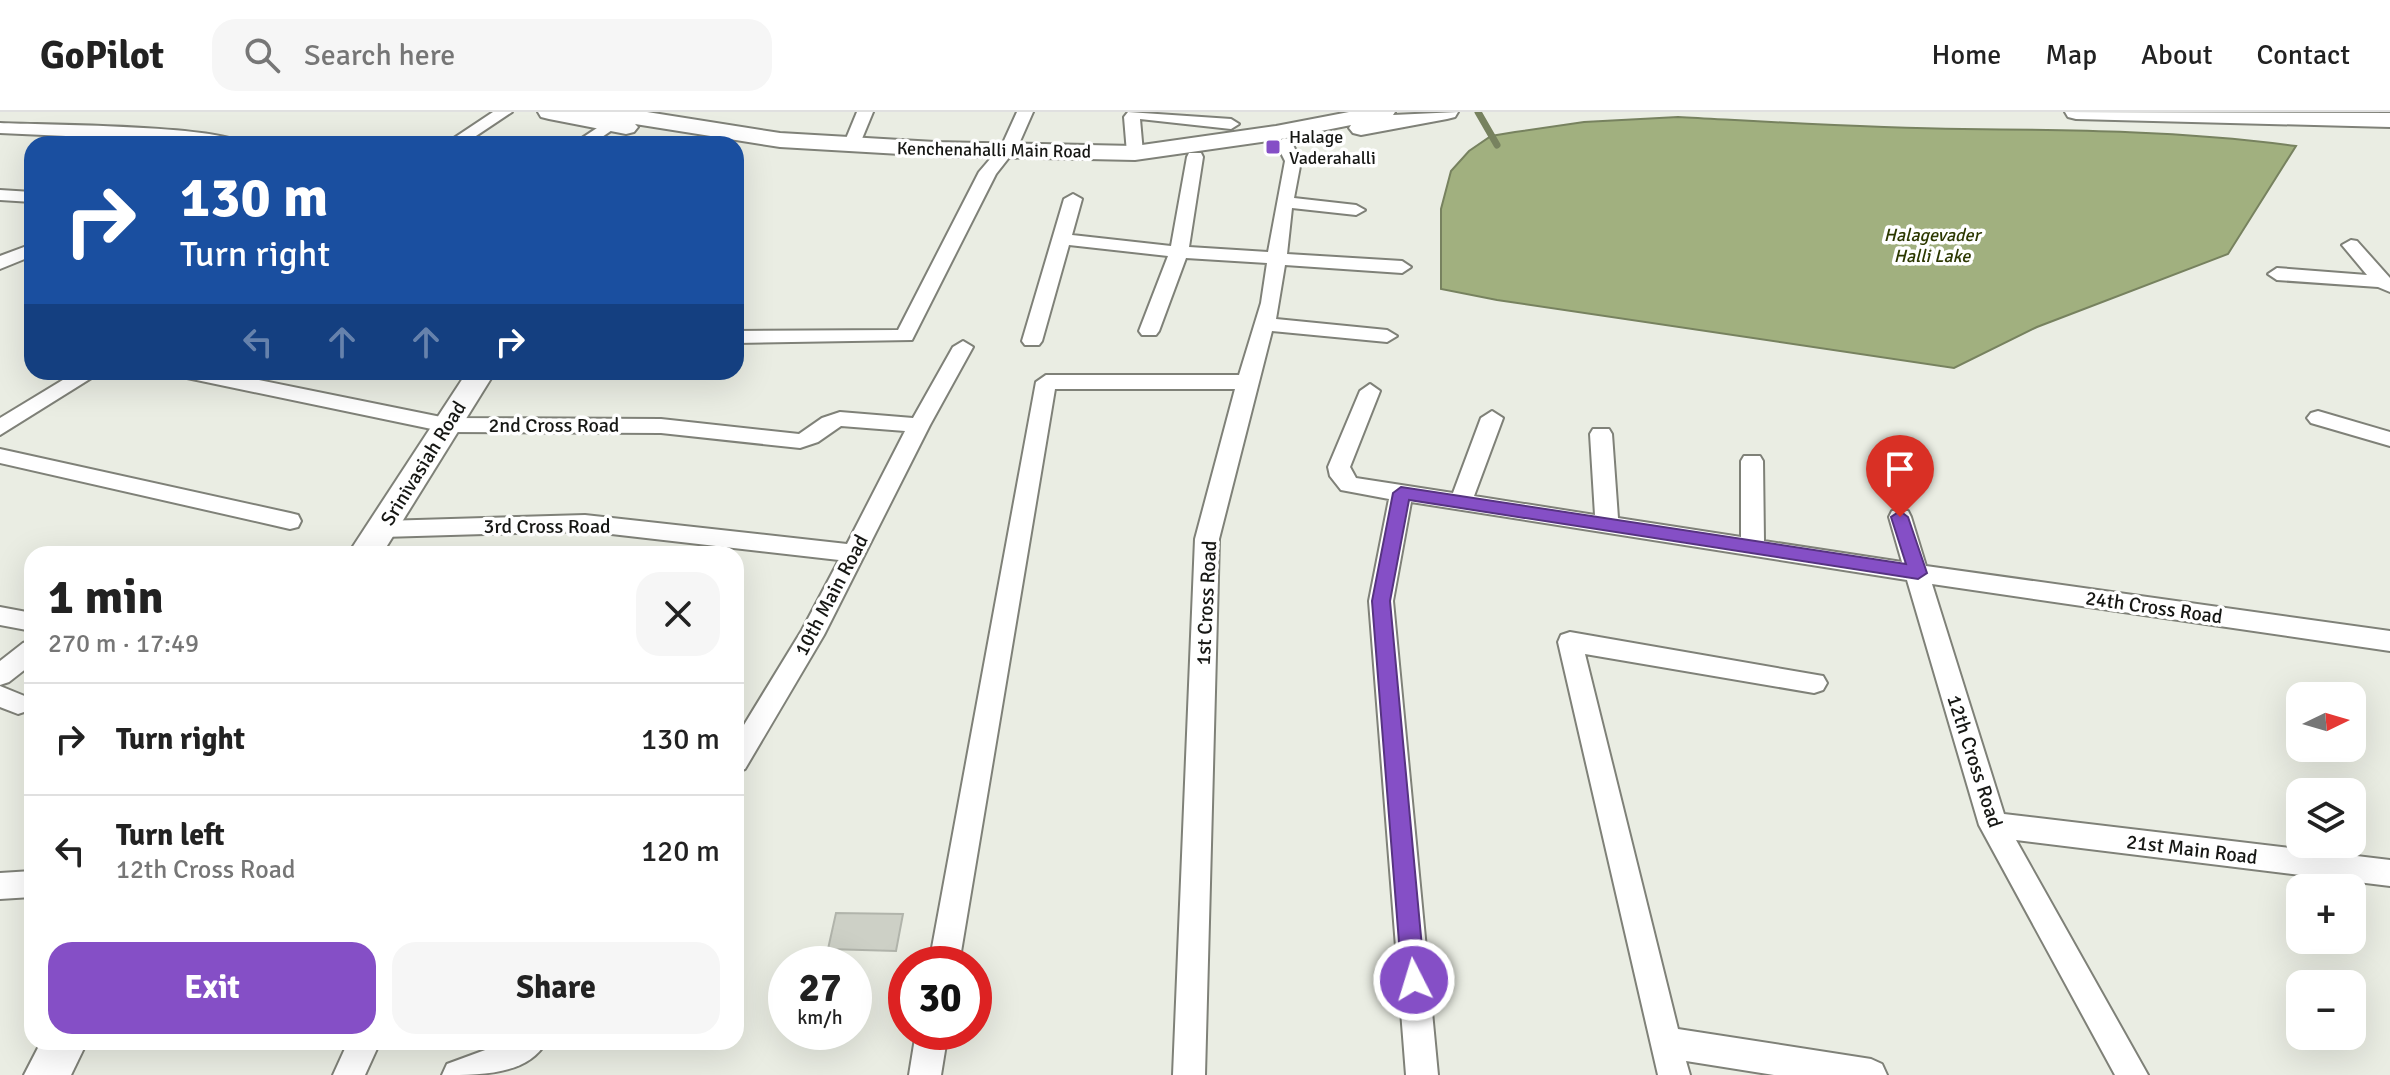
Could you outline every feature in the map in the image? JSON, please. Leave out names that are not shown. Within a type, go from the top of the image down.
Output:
[{"type":"main road","name":"Kenchenahalli Main Road","points":[[549,112],[780,140],[1136,164],[1284,143],[1447,112]]},
{"type":"main road","name":"Kenchenahalli Main Road","points":[[744,146],[845,156],[1135,153],[1262,135],[1384,112]]},
{"type":"main road","points":[[2076,112],[2390,120]]},
{"type":"main road","name":"Kenchenahalli Main Road","points":[[606,118],[665,136]]},
{"type":"main road","name":"Srinivasiah Road","points":[[374,541],[476,380]]},
{"type":"main road","points":[[47,1075],[61,1050]]},
{"type":"street","points":[[466,136],[504,112]]},
{"type":"street","points":[[851,146],[865,112]]},
{"type":"street","points":[[744,337],[905,336],[1025,112]]},
{"type":"street","points":[[1135,153],[1132,117],[1136,114],[1231,124]]},
{"type":"street","points":[[589,136],[606,118]]},
{"type":"street","points":[[0,128],[172,136]]},
{"type":"street","name":"1st Cross Road","points":[[1189,1075],[1207,539],[1247,382],[1266,324],[1293,161],[1284,143]]},
{"type":"street","points":[[1149,331],[1179,252],[1195,157]]},
{"type":"street","points":[[0,195],[24,196]]},
{"type":"street","points":[[1032,341],[1073,199]]},
{"type":"street","points":[[1284,202],[1356,210]]},
{"type":"street","points":[[1062,239],[1179,252],[1402,267]]},
{"type":"street","points":[[2351,245],[2387,286]]},
{"type":"street","points":[[0,263],[24,252]]},
{"type":"street","points":[[2277,274],[2387,286]]},
{"type":"street","points":[[1266,324],[1387,336]]},
{"type":"street","name":"10th Main Road","points":[[749,718],[812,635],[919,425],[963,347]]},
{"type":"street","points":[[0,428],[78,380]]},
{"type":"street","name":"2nd Cross Road","points":[[226,380],[446,425],[661,426],[800,441],[809,439],[834,420],[919,425]]},
{"type":"street","points":[[947,946],[1046,382],[1247,382]]},
{"type":"street","name":"24th Cross Road","points":[[1370,391],[1339,467],[1341,476],[1349,485],[1918,573],[2390,641]]},
{"type":"street","points":[[1461,501],[1492,418]]},
{"type":"street","points":[[2318,418],[2390,439]]},
{"type":"street","points":[[1601,434],[1607,524]]},
{"type":"street","points":[[0,456],[290,521]]},
{"type":"street","points":[[1752,461],[1753,547]]},
{"type":"street","points":[[1401,493],[1381,601],[1422,1075]]},
{"type":"street","name":"12th Cross Road","points":[[1900,517],[1993,825],[2132,1075]]},
{"type":"street","name":"3rd Cross Road","points":[[374,541],[585,523],[853,553]]},
{"type":"street","points":[[0,616],[24,620]]},
{"type":"street","points":[[1674,1075],[1570,642],[1814,683]]},
{"type":"street","points":[[0,675],[24,656]]},
{"type":"street","name":"21st Main Road","points":[[1993,825],[2390,873]]},
{"type":"street","points":[[0,886],[24,884]]},
{"type":"street","points":[[1666,1042],[1871,1075]]},
{"type":"street","points":[[349,1075],[360,1050]]},
{"type":"street","points":[[458,1075],[515,1056],[521,1050]]},
{"type":"street","points":[[925,1075],[929,1050]]},
{"type":"water","name":"Halagevader Halli Lake","points":[[1678,117],[1892,127],[2130,132],[2296,146],[2228,254],[2037,327],[1954,368],[1441,289],[1441,209],[1451,171],[1469,151],[1491,136],[1515,132],[1584,122]]},
{"type":"building","points":[[836,913],[903,914],[897,946],[888,946],[888,951],[872,950],[872,946],[829,946]]},
{"type":"waterway","points":[[1478,112],[1497,145]]},
{"type":"place","name":"Halage Vaderahalli","points":[[1273,147]]},
{"type":"route","points":[[1414,980],[1381,601],[1401,493],[1918,573],[1900,517]]}]
